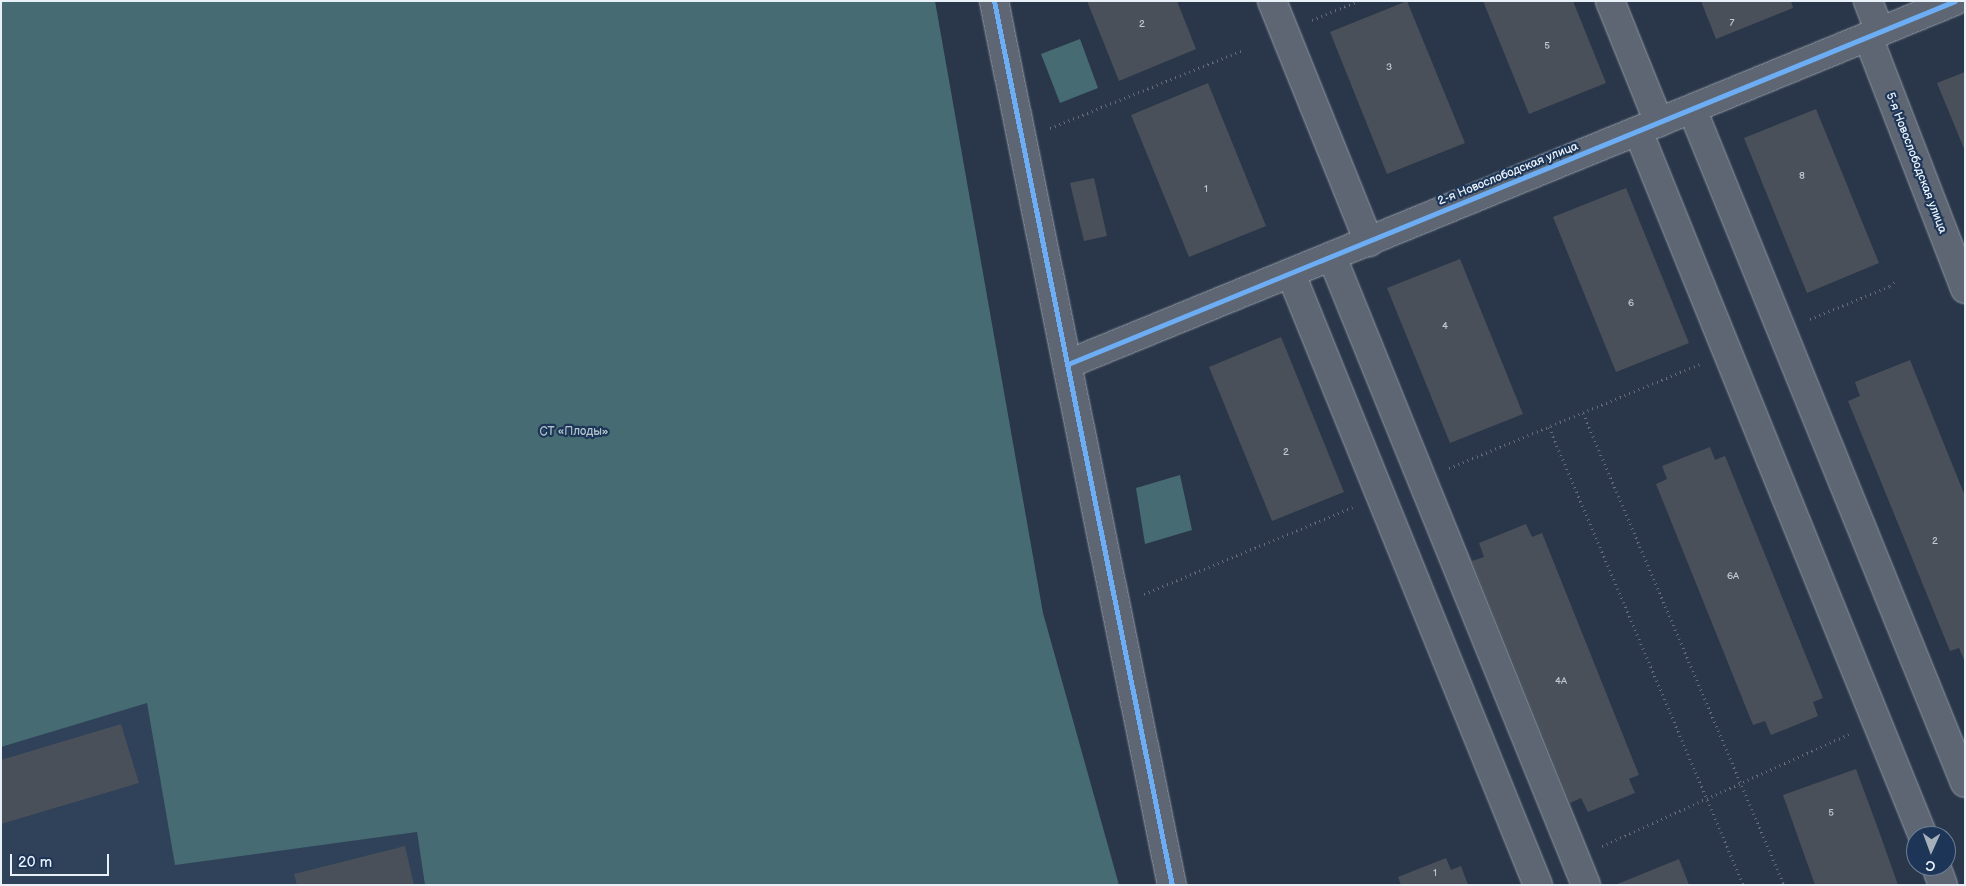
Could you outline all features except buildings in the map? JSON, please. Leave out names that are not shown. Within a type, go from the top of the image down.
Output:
[{"type":"street","points":[[994,1],[1172,885]]},
{"type":"street","points":[[1272,1],[1369,242]]},
{"type":"street","points":[[1610,1],[1648,127],[1728,353],[1919,826]]},
{"type":"street","name":"5-я Новослободская улица","points":[[1868,1],[1874,35],[1965,289]]},
{"type":"street","name":"2-я Новослободская улица","points":[[1068,364],[1955,1]]},
{"type":"street","points":[[1692,109],[1965,783]]},
{"type":"street","points":[[1332,257],[1586,885]]},
{"type":"street","points":[[1291,274],[1538,885]]},
{"type":"path","points":[[1284,30],[1358,1]]},
{"type":"path","points":[[1048,129],[1241,51]]},
{"type":"path","points":[[1782,331],[1890,286],[1896,280]]},
{"type":"path","points":[[1422,479],[1728,353]]},
{"type":"path","points":[[1583,413],[1784,885]]},
{"type":"path","points":[[1549,426],[1743,885]]},
{"type":"path","points":[[1142,595],[1381,496]]},
{"type":"path","points":[[1576,858],[1877,721]]},
{"type":"shaded area","points":[[147,702],[175,864],[417,832],[425,885],[1,885],[1,747]]},
{"type":"green space","name":"СТ «Плоды»","points":[[1,1],[935,1],[1043,613],[1119,885],[425,885],[417,832],[175,865],[147,703],[1,747]]},
{"type":"green space","points":[[1080,39],[1098,88],[1060,103],[1041,54]]},
{"type":"green space","points":[[1180,475],[1192,530],[1145,544],[1136,488]]},
{"type":"cycle path","points":[[994,1],[1172,885]]},
{"type":"cycle path","points":[[1068,364],[1955,1]]}]
